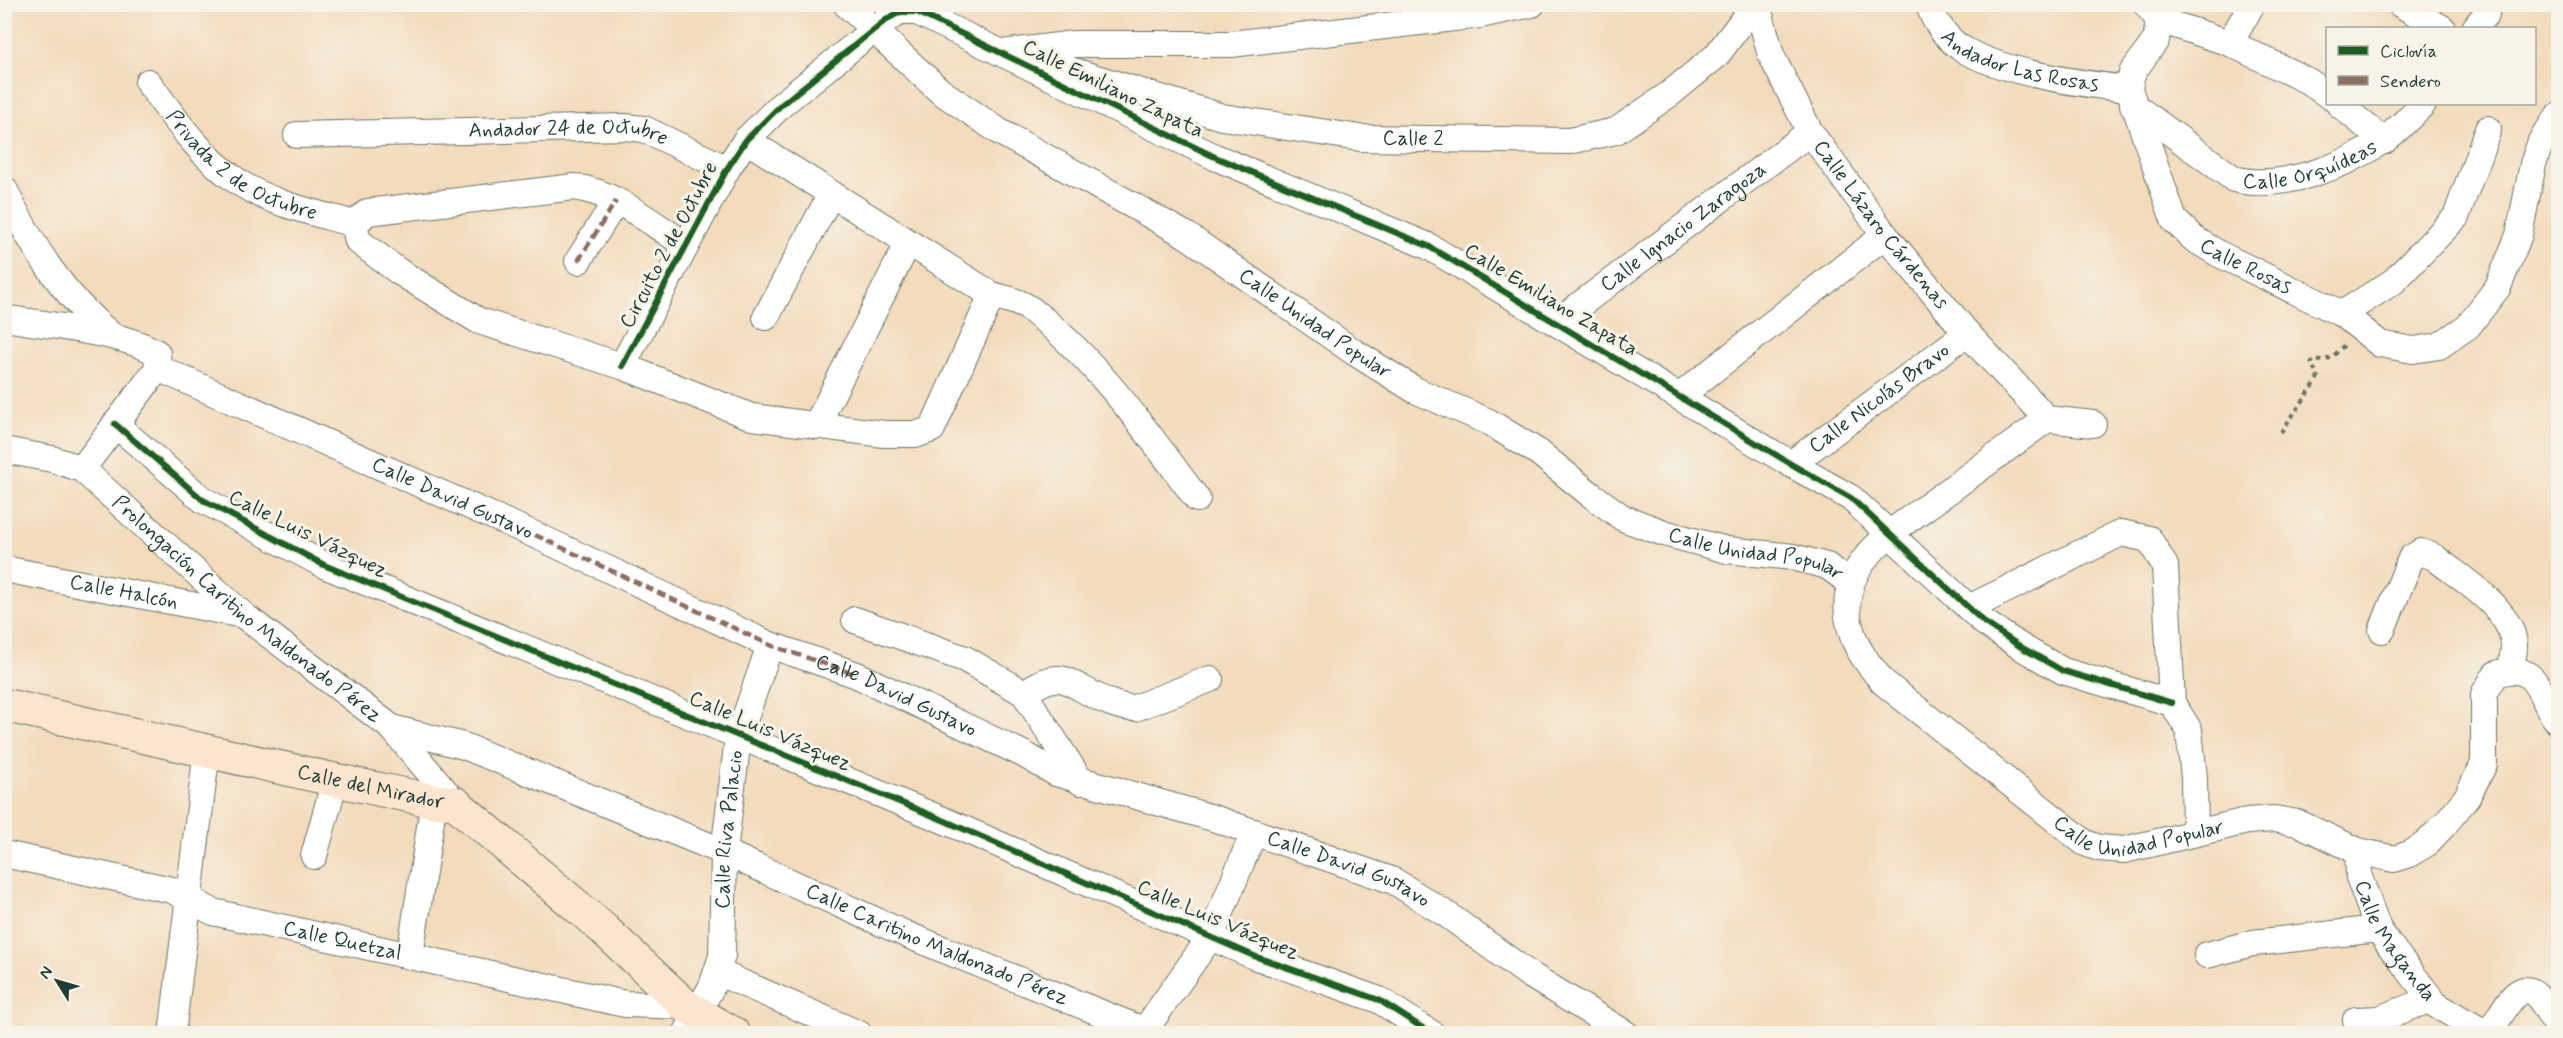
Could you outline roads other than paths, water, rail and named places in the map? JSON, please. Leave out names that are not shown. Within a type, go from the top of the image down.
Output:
[{"type":"street","name":"Calle Unidad Popular","points":[[846,4],[872,31],[940,92],[1000,132],[1186,235],[1354,352],[1415,390],[1490,422],[1538,452],[1623,518],[1664,533],[1727,550],[1794,558],[1827,566],[1851,583],[1847,603],[1852,635],[1862,656],[1883,682],[2085,843],[2099,848],[2124,850],[2247,821],[2274,819],[2298,823],[2358,851],[2394,858],[2409,854],[2426,844],[2467,797],[2484,764],[2484,694],[2496,674],[2511,669]]},
{"type":"street","points":[[1002,53],[1074,44],[1231,44],[1480,15],[1532,4]]},
{"type":"street","name":"Calle 2","points":[[1032,49],[1070,70],[1222,117],[1360,138],[1569,141],[1616,130],[1671,93],[1716,56],[1756,4]]},
{"type":"street","name":"Calle Lázaro Cárdenas","points":[[1756,4],[1771,55],[1810,132],[1885,235],[1968,333],[2047,419]]},
{"type":"street","name":"Andador Las Rosas","points":[[1929,4],[1943,32],[1964,51],[1999,64],[2131,97]]},
{"type":"street","points":[[2230,42],[2252,4]]},
{"type":"street","points":[[2400,4],[2440,27]]},
{"type":"street","points":[[2476,27],[2486,14],[2487,4]]},
{"type":"street","name":"Calle Emiliano Zapata","points":[[872,31],[901,8],[917,12],[1215,157],[1428,246],[1851,498],[1985,623],[2021,647],[2063,671],[2172,703]]},
{"type":"street","points":[[2131,97],[2132,74],[2156,40],[2152,12],[2230,42],[2308,81],[2326,94]]},
{"type":"street","name":"Circuito 2 de Octubre","points":[[622,366],[727,169],[746,140],[781,105],[872,31]]},
{"type":"street","name":"Privada 2 de Octubre","points":[[148,82],[178,124],[213,162],[239,183],[285,204],[354,224]]},
{"type":"street","name":"Calle Orquídeas","points":[[2131,97],[2234,179],[2250,183],[2285,181],[2345,162],[2384,141],[2422,105]]},
{"type":"street","name":"Calle Rosas","points":[[2131,97],[2174,220],[2194,239],[2350,320],[2380,344],[2413,350],[2439,346],[2468,326],[2498,287],[2519,235],[2533,164],[2541,141],[2559,116]]},
{"type":"street","points":[[2339,105],[2384,141]]},
{"type":"street","name":"Andador 24 de Octubre","points":[[297,135],[625,127],[644,129],[727,169]]},
{"type":"street","points":[[2350,320],[2394,281],[2457,217],[2488,129]]},
{"type":"street","name":"Calle Ignacio Zaragoza","points":[[1557,322],[1810,132]]},
{"type":"street","points":[[746,140],[992,295],[1013,300],[1033,311],[1082,356],[1127,405],[1197,499]]},
{"type":"street","name":"Circuito 2 de Octubre","points":[[354,224],[368,212],[574,187],[591,189],[616,201],[686,245]]},
{"type":"street","points":[[4,189],[53,275],[86,315],[113,337]]},
{"type":"street","points":[[766,317],[831,194]]},
{"type":"street","points":[[578,261],[616,201]]},
{"type":"street","points":[[354,224],[358,241],[398,271],[479,321],[622,366],[752,417],[884,434],[918,434],[932,429],[992,295]]},
{"type":"street","points":[[1680,396],[1885,235]]},
{"type":"street","points":[[816,426],[908,243]]},
{"type":"street","name":"Calle David Gustavo","points":[[4,318],[113,337],[144,345],[157,361],[770,645],[857,675],[1023,754],[1056,773],[1081,782],[1214,818],[1394,881],[1449,916],[1527,973],[1626,1034]]},
{"type":"street","name":"Calle Nicolás Bravo","points":[[1791,464],[1968,333]]},
{"type":"street","points":[[4,450],[52,459],[82,469],[116,424],[157,361]]},
{"type":"street","points":[[1851,583],[1875,546],[2047,419],[2093,424]]},
{"type":"street","name":"Calle Luis Vázquez","points":[[116,424],[203,500],[324,565],[738,738],[943,820],[1254,956],[1379,1000],[1432,1034]]},
{"type":"street","name":"Prolongación Caritino Maldonado Pérez","points":[[82,469],[243,615],[393,728],[464,746],[724,852]]},
{"type":"street","points":[[1969,608],[2121,533],[2149,539],[2165,566],[2172,703],[2189,730],[2194,778],[2195,833]]},
{"type":"street","points":[[2382,630],[2411,558],[2421,552],[2434,557],[2496,606],[2506,622],[2514,644],[2511,669],[2526,673],[2559,722]]},
{"type":"street","name":"Calle Halcón","points":[[4,568],[243,615]]},
{"type":"street","points":[[855,620],[965,659],[1023,693],[1081,782]]},
{"type":"street","name":"Calle Riva Palacio","points":[[690,1017],[712,986],[722,956],[724,852],[738,738],[770,645]]},
{"type":"street","points":[[1023,693],[1046,680],[1056,678],[1065,680],[1124,708],[1135,708],[1210,679]]},
{"type":"street","name":"Calle del Mirador","points":[[4,705],[335,780],[445,802],[599,925],[690,1017],[734,1034]]},
{"type":"street","points":[[393,728],[445,802],[410,955]]},
{"type":"street","points":[[172,1034],[207,750]]},
{"type":"street","points":[[314,856],[335,780]]},
{"type":"street","points":[[1146,1032],[1211,936],[1254,832]]},
{"type":"street","name":"Calle Maganda","points":[[2358,851],[2359,877],[2378,929],[2436,1005],[2480,1030],[2489,1032],[2515,993],[2523,990],[2534,993],[2540,998],[2559,1026]]},
{"type":"street","name":"Calle Caritino Maldonado Pérez","points":[[724,852],[910,936],[1146,1032]]},
{"type":"street","name":"Calle Quetzal","points":[[4,854],[172,890],[213,912],[690,1017]]},
{"type":"street","points":[[2206,955],[2253,943],[2378,929]]},
{"type":"street","points":[[717,972],[859,1034]]},
{"type":"street","points":[[2356,1020],[2379,1019],[2431,999]]}]
